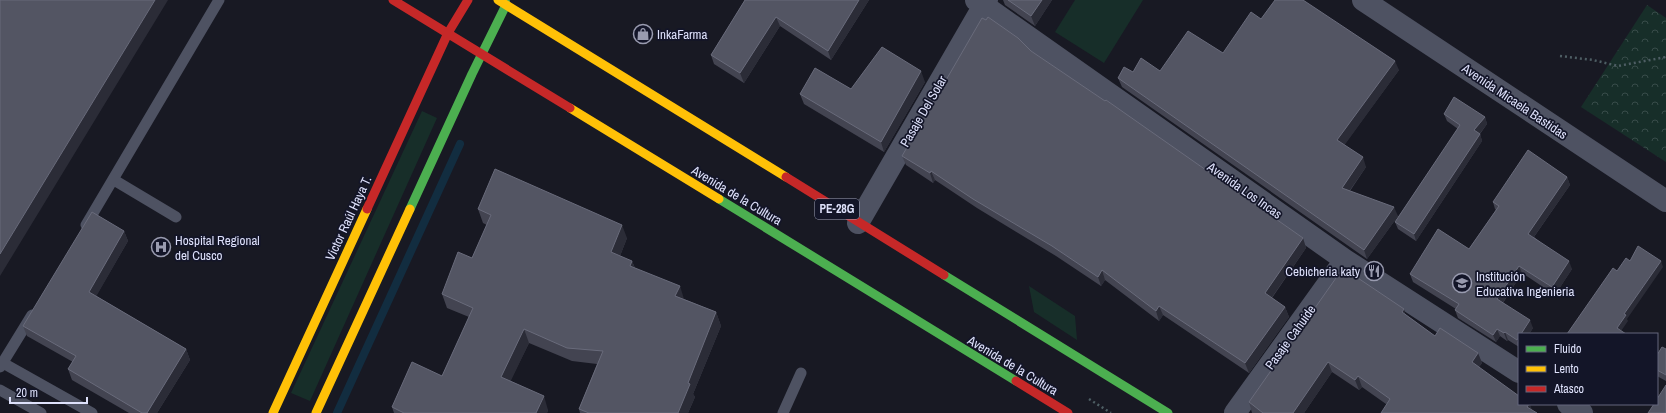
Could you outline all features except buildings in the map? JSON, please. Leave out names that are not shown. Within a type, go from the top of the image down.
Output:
[{"type":"main road","name":"Avenida de la Cultura","points":[[393,0],[1068,413]]},
{"type":"main road","name":"Victor Raúl Haya T.","points":[[273,413],[448,33],[468,0]]},
{"type":"main road","name":"PE-28G","points":[[482,54],[503,2],[858,223],[1168,413]]},
{"type":"main road","points":[[316,413],[482,54]]},
{"type":"street","name":"Avenida Micaela Bastidas","points":[[1363,0],[1666,201]]},
{"type":"street","name":"Pasaje Del Solar","points":[[858,223],[982,2]]},
{"type":"street","name":"Avenida Los Incas","points":[[982,2],[1345,260],[1518,371]]},
{"type":"street","name":"Pasaje Cahuide","points":[[1235,413],[1345,260]]},
{"type":"street","points":[[1570,405],[1582,413]]},
{"type":"lane","points":[[81,234],[219,0]]},
{"type":"lane","points":[[114,180],[176,216]]},
{"type":"lane","points":[[36,309],[2,365],[92,413]]},
{"type":"lane","points":[[783,413],[801,373]]},
{"type":"lane","points":[[0,390],[41,413]]},
{"type":"path","points":[[1560,56],[1593,60],[1618,66],[1666,57]]},
{"type":"green space","points":[[1075,0],[1143,0],[1104,63],[1055,32]]},
{"type":"green space","points":[[1647,5],[1666,18],[1666,162],[1581,107]]},
{"type":"green space","points":[[422,111],[437,118],[310,401],[291,393]]},
{"type":"green space","points":[[1029,286],[1075,316],[1077,340],[1034,312]]},
{"type":"waterway","points":[[337,413],[460,144]]},
{"type":"traffic: fast","points":[[410,209],[472,74],[506,5],[505,0]]},
{"type":"traffic: fast","points":[[719,199],[1016,381]]},
{"type":"traffic: fast","points":[[944,275],[1168,413]]},
{"type":"traffic: slow","points":[[498,0],[786,177]]},
{"type":"traffic: slow","points":[[570,108],[719,199]]},
{"type":"traffic: slow","points":[[273,413],[367,209]]},
{"type":"traffic: slow","points":[[316,413],[410,209]]},
{"type":"traffic: jam","points":[[393,0],[570,108]]},
{"type":"traffic: jam","points":[[367,209],[448,33],[468,0]]},
{"type":"traffic: jam","points":[[786,177],[944,275]]},
{"type":"traffic: jam","points":[[1016,381],[1068,413]]},
{"type":"place","name":"InkaFarma","points":[[643,34]]},
{"type":"place","name":"Hospital Regional del Cusco","points":[[161,247]]},
{"type":"place","name":"Cebicheria katy","points":[[1374,271]]},
{"type":"place","name":"Institución Educativa Ingenieria","points":[[1462,283]]}]
